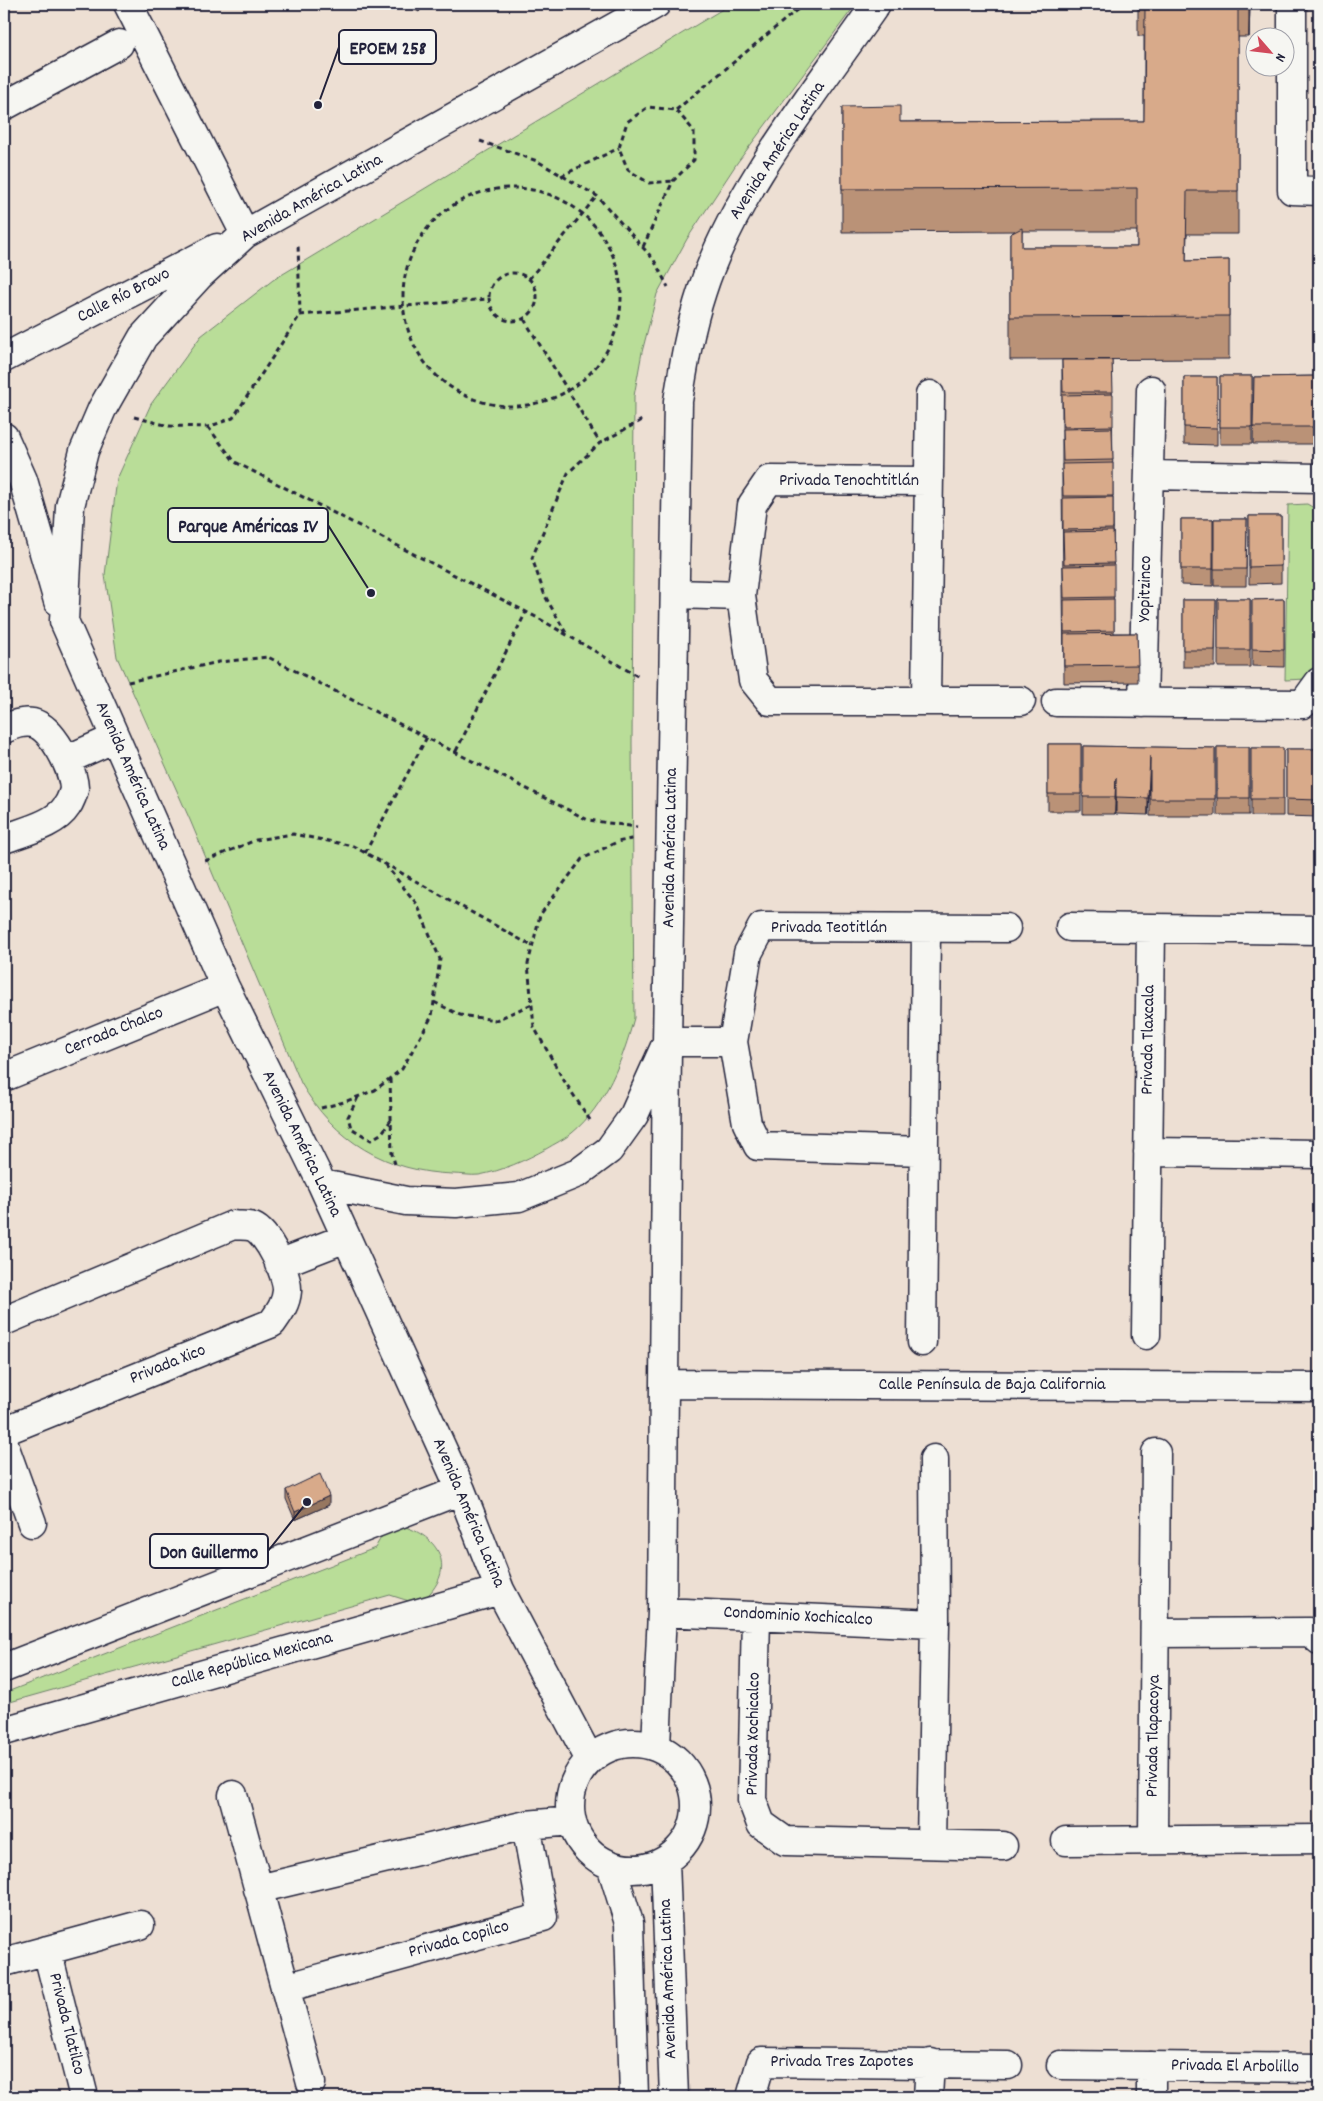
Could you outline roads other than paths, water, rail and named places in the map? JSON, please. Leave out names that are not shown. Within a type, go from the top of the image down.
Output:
[{"type":"street","points":[[128,4],[245,234]]},
{"type":"street","name":"Avenida América Latina","points":[[590,1760],[500,1590],[461,1490],[322,1184],[225,987],[64,621],[70,506],[84,451],[102,408],[143,337],[199,276],[245,234],[656,4]]},
{"type":"street","name":"Avenida América Latina","points":[[656,1746],[662,1612],[667,1042],[678,402],[690,329],[702,288],[726,233],[767,161],[876,4]]},
{"type":"street","points":[[1292,4],[1292,190],[1319,191]]},
{"type":"street","points":[[4,106],[120,44]]},
{"type":"street","name":"Calle Río Bravo","points":[[4,358],[245,234]]},
{"type":"street","name":"Yopitzinco","points":[[1143,703],[1151,390]]},
{"type":"street","name":"Privada Tenochtitlán","points":[[926,700],[930,395]]},
{"type":"street","points":[[4,437],[14,484],[64,621]]},
{"type":"street","points":[[1149,475],[1318,479]]},
{"type":"street","name":"Privada Tenochtitlán","points":[[929,481],[769,480],[752,505],[741,596],[753,680],[770,700],[1021,701]]},
{"type":"street","points":[[675,594],[741,596]]},
{"type":"street","points":[[1056,702],[1303,704],[1319,682]]},
{"type":"street","points":[[4,729],[19,723],[34,724],[48,730],[66,760],[74,789],[67,806],[52,820],[4,839]]},
{"type":"street","points":[[66,760],[115,738]]},
{"type":"street","points":[[1070,926],[1319,930]]},
{"type":"street","name":"Privada Teotitlán","points":[[924,1151],[758,1146],[747,1123],[733,1042],[748,954],[762,927],[1006,928]]},
{"type":"street","name":"Privada Tlaxcala","points":[[1146,1336],[1151,928]]},
{"type":"street","points":[[922,1342],[926,929]]},
{"type":"street","name":"Cerrada Chalco","points":[[4,1077],[225,987]]},
{"type":"street","points":[[322,1184],[406,1202],[456,1203],[519,1197],[578,1173],[609,1150],[634,1115],[667,1042],[733,1042]]},
{"type":"street","points":[[1148,1152],[1316,1150]]},
{"type":"street","name":"Privada Xico","points":[[4,1321],[233,1225],[253,1227],[266,1237],[279,1264],[287,1290],[283,1308],[272,1323],[4,1431]]},
{"type":"street","points":[[279,1264],[346,1238]]},
{"type":"street","name":"Calle Península de Baja California","points":[[664,1384],[1319,1387]]},
{"type":"street","points":[[4,1445],[32,1523]]},
{"type":"street","name":"Privada Tlapacoya","points":[[1153,1839],[1156,1453]]},
{"type":"street","points":[[931,1843],[935,1624],[934,1459]]},
{"type":"street","points":[[4,1668],[461,1490]]},
{"type":"street","name":"Calle República Mexicana","points":[[4,1731],[500,1590]]},
{"type":"street","name":"Condominio Xochicalco","points":[[662,1612],[935,1624]]},
{"type":"street","name":"Privada Xochicalco","points":[[756,1616],[752,1800],[761,1824],[785,1841],[1003,1846]]},
{"type":"street","points":[[1156,1633],[1310,1632],[1319,1640]]},
{"type":"street","points":[[638,1742],[656,1746],[678,1761],[687,1771],[695,1790],[696,1810],[692,1830],[681,1847],[665,1861],[648,1868],[629,1869],[611,1865],[593,1855],[580,1840],[572,1822],[570,1805],[573,1789],[580,1773],[590,1760],[604,1750],[620,1744],[638,1742]]},
{"type":"street","points":[[233,1796],[311,2083]]},
{"type":"street","points":[[258,1888],[526,1825],[572,1822]]},
{"type":"street","name":"Privada Copilco","points":[[285,1988],[543,1917],[526,1825]]},
{"type":"street","points":[[1066,1841],[1319,1839]]},
{"type":"street","name":"Avenida América Latina","points":[[665,1861],[674,2097]]},
{"type":"street","points":[[611,1865],[630,1923],[634,2097]]},
{"type":"street","name":"Privada Tlatilco","points":[[4,1962],[140,1925]]},
{"type":"street","name":"Privada Tlatilco","points":[[47,1950],[84,2097]]},
{"type":"street","name":"Privada Tres Zapotes","points":[[751,2097],[761,2062],[930,2062],[1008,2065]]},
{"type":"street","name":"Privada Tres Zapotes","points":[[928,2097],[930,2062]]},
{"type":"street","name":"Privada El Arbolillo","points":[[1061,2065],[1319,2068]]},
{"type":"street","name":"Privada El Arbolillo","points":[[1151,2066],[1151,2097]]},
{"type":"place","name":"EPOEM 258","points":[[318,105]]},
{"type":"place","name":"Parque Américas IV","points":[[371,593]]},
{"type":"place","name":"Don Guillermo","points":[[307,1502]]}]
